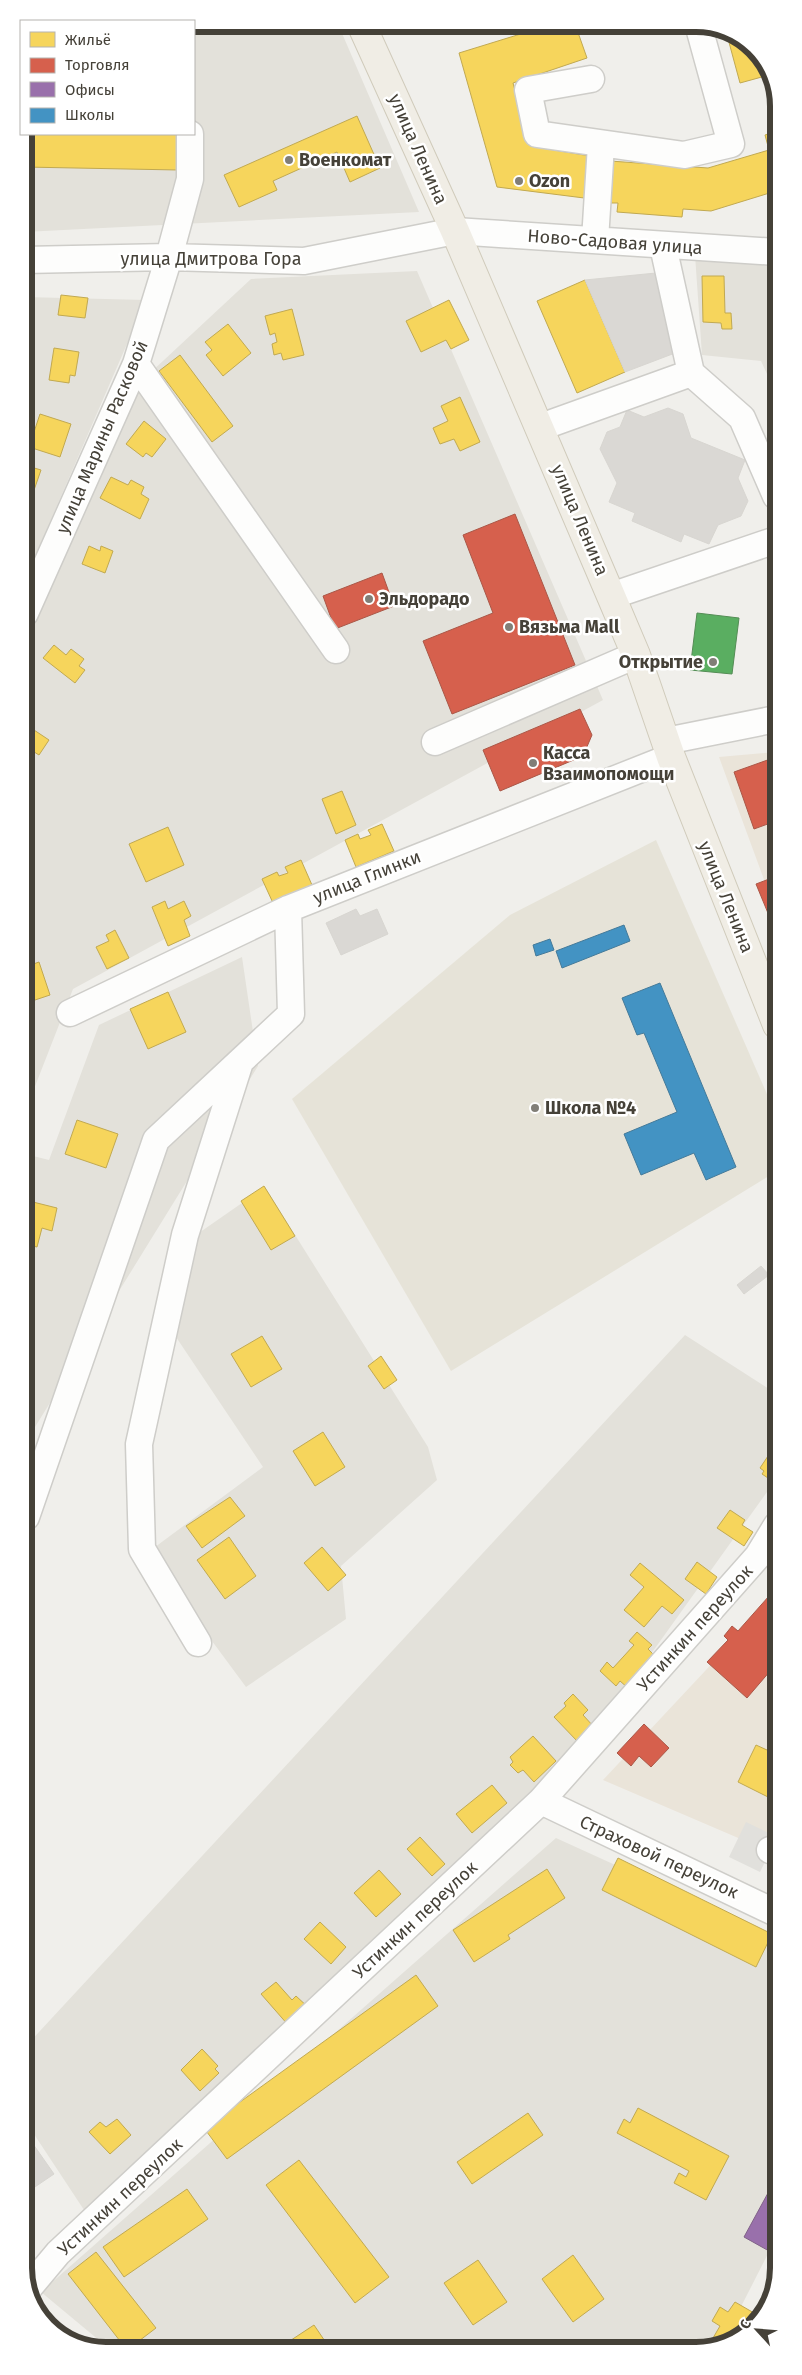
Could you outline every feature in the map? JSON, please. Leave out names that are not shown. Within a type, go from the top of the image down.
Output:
[{"type":"main road","name":"улица Ленина","points":[[365,32],[541,427],[612,596],[636,655],[669,749],[770,1007]]},
{"type":"street","points":[[591,79],[528,90],[537,134],[684,155],[731,144],[700,33]]},
{"type":"street","name":"улица Марины Расковой","points":[[32,595],[136,364],[170,257],[190,179],[190,135]]},
{"type":"street","points":[[595,240],[601,144]]},
{"type":"street","name":"Ново-Садовая улица","points":[[455,231],[770,252]]},
{"type":"street","name":"улица Дмитрова Гора","points":[[32,260],[170,257],[304,261],[455,231]]},
{"type":"street","points":[[663,246],[691,373],[742,418],[770,482]]},
{"type":"street","points":[[136,364],[336,650]]},
{"type":"street","points":[[541,427],[691,373]]},
{"type":"street","points":[[612,596],[770,542]]},
{"type":"street","points":[[435,742],[636,655]]},
{"type":"street","name":"улица Глинки","points":[[70,1013],[288,910],[669,749],[770,721]]},
{"type":"street","points":[[32,1500],[156,1140],[291,1014],[288,910]]},
{"type":"street","points":[[198,1643],[142,1550],[139,1444],[185,1235],[240,1062]]},
{"type":"street","name":"Устинкин переулок","points":[[34,2282],[58,2253],[541,1801],[758,1556],[770,1536]]},
{"type":"street","name":"Страховой переулок","points":[[541,1801],[770,1910]]},
{"type":"shaded area","points":[[195,32],[342,32],[419,212],[32,232],[32,135],[195,135]]},
{"type":"shaded area","points":[[695,255],[770,261],[770,380],[761,361],[702,355]]},
{"type":"shaded area","points":[[417,271],[603,700],[73,989],[32,1094],[32,630],[135,387],[251,279]]},
{"type":"shaded area","points":[[32,297],[146,300],[32,564]]},
{"type":"shaded area","points":[[770,753],[770,896],[719,757]]},
{"type":"shaded area","name":"Школа №4","points":[[656,840],[770,1101],[770,1175],[451,1371],[292,1099],[510,915]]},
{"type":"shaded area","points":[[242,957],[258,1066],[32,1432],[32,1156],[49,1160],[99,1025]]},
{"type":"shaded area","points":[[265,1187],[428,1447],[437,1480],[341,1566],[346,1619],[246,1687],[147,1553],[263,1467],[176,1337],[183,1244]]},
{"type":"shaded area","points":[[685,1335],[770,1390],[770,1488],[585,1746],[86,2213],[32,2131],[32,2040]]},
{"type":"shaded area","points":[[770,1601],[770,1852],[603,1780]]},
{"type":"shaded area","points":[[746,1822],[770,1834],[770,1851],[760,1872],[729,1857]]},
{"type":"shaded area","points":[[556,1838],[770,1935],[770,2250],[742,2305],[732,2305],[732,2324],[726,2336],[705,2342],[101,2342],[41,2292]]},
{"type":"building: Жильё","points":[[525,33],[578,33],[587,58],[513,83],[530,146],[596,157],[592,199],[497,187],[459,53]]},
{"type":"building: Жильё","points":[[728,40],[741,48],[751,58],[763,77],[740,83]]},
{"type":"building: Жильё","name":"Военкомат","points":[[357,116],[380,168],[350,182],[337,152],[273,181],[277,190],[239,207],[224,175]]},
{"type":"building: Жильё","points":[[770,133],[770,193],[711,211],[683,209],[682,217],[617,212],[618,203],[607,203],[610,161],[708,168],[769,150],[765,135]]},
{"type":"building: Жильё","points":[[32,135],[179,135],[178,170],[32,167]]},
{"type":"building: Жильё","points":[[702,276],[724,276],[725,313],[731,313],[732,329],[722,329],[721,323],[703,322]]},
{"type":"building: Жильё","points":[[585,280],[625,372],[577,393],[537,301]]},
{"type":"building: Жильё","points":[[61,295],[88,298],[85,318],[58,315]]},
{"type":"building: Жильё","points":[[449,300],[469,340],[451,349],[446,340],[421,352],[406,321]]},
{"type":"building: Жильё","points":[[292,309],[304,355],[283,360],[281,353],[274,355],[272,344],[277,342],[275,333],[270,335],[265,316]]},
{"type":"building: Жильё","points":[[228,324],[251,353],[223,376],[206,355],[212,350],[205,342]]},
{"type":"building: Жильё","points":[[54,348],[79,352],[75,376],[70,375],[69,383],[49,380]]},
{"type":"building: Жильё","points":[[180,355],[233,426],[212,442],[159,371]]},
{"type":"building: Жильё","points":[[460,397],[480,442],[460,451],[454,439],[440,444],[433,428],[448,421],[441,406]]},
{"type":"building: Жильё","points":[[40,414],[71,424],[60,457],[32,448],[32,438]]},
{"type":"building: Жильё","points":[[144,421],[166,439],[152,457],[146,453],[143,457],[126,444]]},
{"type":"building: Жильё","points":[[32,467],[41,470],[32,493]]},
{"type":"building: Жильё","points":[[111,477],[128,485],[131,480],[144,487],[141,494],[149,499],[140,519],[100,498]]},
{"type":"building: Жильё","points":[[89,546],[100,551],[101,546],[113,551],[105,573],[82,564]]},
{"type":"building: Жильё","points":[[54,645],[66,655],[71,649],[84,659],[79,666],[85,670],[75,683],[43,658]]},
{"type":"building: Жильё","points":[[32,729],[49,740],[39,755],[32,751]]},
{"type":"building: Жильё","points":[[342,791],[356,825],[336,834],[322,799]]},
{"type":"building: Жильё","points":[[382,824],[394,851],[356,867],[345,840],[358,834],[360,839],[371,835],[368,830]]},
{"type":"building: Жильё","points":[[168,827],[184,865],[146,882],[129,844]]},
{"type":"building: Жильё","points":[[301,860],[312,885],[273,903],[262,879],[277,872],[279,876],[288,873],[285,867]]},
{"type":"building: Жильё","points":[[165,901],[168,909],[184,901],[191,916],[184,920],[190,936],[168,946],[152,907]]},
{"type":"building: Жильё","points":[[115,930],[129,958],[107,969],[96,947],[109,941],[106,935]]},
{"type":"building: Жильё","points":[[39,962],[50,995],[32,1001],[32,964]]},
{"type":"building: Жильё","points":[[168,992],[186,1032],[148,1049],[130,1009]]},
{"type":"building: Жильё","points":[[77,1120],[118,1134],[106,1168],[65,1154]]},
{"type":"building: Жильё","points":[[264,1186],[295,1236],[271,1250],[241,1201]]},
{"type":"building: Жильё","points":[[32,1202],[57,1208],[52,1231],[42,1228],[37,1247],[32,1246]]},
{"type":"building: Жильё","points":[[262,1336],[282,1369],[251,1387],[231,1354]]},
{"type":"building: Жильё","points":[[381,1356],[397,1380],[384,1389],[368,1366]]},
{"type":"building: Жильё","points":[[323,1432],[345,1467],[315,1486],[293,1451]]},
{"type":"building: Жильё","points":[[768,1456],[770,1457],[770,1479],[762,1474],[764,1471],[760,1468]]},
{"type":"building: Жильё","points":[[230,1497],[245,1516],[202,1548],[186,1526]]},
{"type":"building: Жильё","points":[[730,1510],[745,1520],[742,1525],[753,1532],[744,1546],[717,1528]]},
{"type":"building: Жильё","points":[[229,1537],[256,1576],[225,1599],[197,1560]]},
{"type":"building: Жильё","points":[[322,1547],[346,1575],[328,1591],[304,1563]]},
{"type":"building: Жильё","points":[[697,1562],[717,1577],[706,1594],[685,1579]]},
{"type":"building: Жильё","points":[[640,1563],[684,1600],[672,1614],[662,1606],[644,1627],[624,1610],[644,1587],[630,1575]]},
{"type":"building: Жильё","points":[[637,1632],[652,1645],[648,1649],[656,1657],[628,1688],[620,1681],[616,1686],[600,1671],[607,1662],[613,1668],[634,1645],[629,1641]]},
{"type":"building: Жильё","points":[[573,1694],[588,1710],[583,1715],[594,1727],[578,1742],[554,1717],[566,1706],[564,1703]]},
{"type":"building: Жильё","points":[[533,1736],[556,1761],[534,1782],[523,1770],[518,1773],[510,1765],[513,1762],[510,1757]]},
{"type":"building: Жильё","points":[[756,1745],[770,1751],[770,1798],[738,1782]]},
{"type":"building: Жильё","points":[[492,1785],[507,1803],[472,1833],[456,1814]]},
{"type":"building: Жильё","points":[[420,1837],[445,1864],[432,1876],[407,1849]]},
{"type":"building: Жильё","points":[[618,1858],[770,1933],[770,1938],[756,1967],[602,1890]]},
{"type":"building: Жильё","points":[[547,1869],[565,1898],[508,1935],[510,1939],[474,1962],[453,1930]]},
{"type":"building: Жильё","points":[[379,1870],[401,1894],[376,1917],[354,1893]]},
{"type":"building: Жильё","points":[[320,1922],[346,1947],[331,1964],[304,1939]]},
{"type":"building: Жильё","points":[[416,1975],[438,2006],[227,2159],[204,2128]]},
{"type":"building: Жильё","points":[[276,1982],[292,2000],[296,1996],[309,2008],[289,2026],[261,1994]]},
{"type":"building: Жильё","points":[[202,2049],[218,2066],[215,2069],[219,2073],[200,2091],[181,2070]]},
{"type":"building: Жильё","points":[[638,2108],[729,2156],[706,2200],[674,2183],[679,2173],[686,2177],[689,2171],[617,2133],[624,2119],[630,2123]]},
{"type":"building: Жильё","points":[[528,2113],[543,2135],[472,2184],[457,2162]]},
{"type":"building: Жильё","points":[[117,2119],[131,2135],[110,2154],[89,2132],[100,2122],[106,2127]]},
{"type":"building: Жильё","points":[[299,2160],[389,2277],[355,2303],[266,2185]]},
{"type":"building: Жильё","points":[[187,2189],[208,2219],[124,2277],[103,2247]]},
{"type":"building: Жильё","points":[[96,2252],[156,2328],[138,2342],[121,2342],[68,2274]]},
{"type":"building: Жильё","points":[[573,2255],[604,2299],[573,2322],[542,2279]]},
{"type":"building: Жильё","points":[[478,2260],[507,2302],[473,2325],[444,2283]]},
{"type":"building: Жильё","points":[[732,2306],[732,2333],[716,2340],[713,2338],[720,2326],[712,2321],[720,2307],[728,2312]]},
{"type":"building: Жильё","points":[[314,2325],[326,2342],[288,2342]]},
{"type":"building: Торговля","name":"Вязьма Mall","points":[[515,514],[575,665],[452,714],[423,641],[493,613],[463,535]]},
{"type":"building: Торговля","points":[[382,573],[394,606],[335,629],[323,596]]},
{"type":"building: Торговля","points":[[580,709],[592,735],[583,756],[500,791],[483,750]]},
{"type":"building: Торговля","points":[[770,759],[770,823],[754,829],[734,772]]},
{"type":"building: Торговля","points":[[770,879],[770,918],[756,884]]},
{"type":"building: Торговля","points":[[770,1595],[770,1671],[747,1698],[707,1662],[728,1640],[724,1636],[732,1626],[738,1631]]},
{"type":"building: Торговля","points":[[644,1724],[669,1748],[651,1767],[639,1756],[631,1766],[617,1753]]},
{"type":"building: Офисы","points":[[768,2193],[770,2194],[770,2252],[744,2237]]},
{"type":"building: Школы","points":[[624,925],[630,941],[562,968],[556,951]]},
{"type":"building: Школы","points":[[550,939],[554,950],[536,956],[533,945]]},
{"type":"building: Школы","name":"Школа №4","points":[[660,983],[736,1167],[706,1180],[694,1153],[641,1175],[624,1134],[677,1112],[644,1033],[637,1035],[622,998]]},
{"type":"building: Учреждения","points":[[697,613],[739,618],[732,674],[690,670]]},
{"type":"building: Прочее","points":[[656,273],[675,353],[625,372],[585,280]]},
{"type":"building: Прочее","points":[[668,408],[683,414],[691,438],[745,460],[738,478],[748,501],[741,516],[718,525],[709,544],[684,534],[681,542],[632,521],[635,513],[609,502],[617,483],[600,449],[607,432],[620,427],[627,410],[644,417]]},
{"type":"building: Прочее","points":[[356,909],[360,916],[377,909],[388,934],[341,955],[326,923]]},
{"type":"building: Прочее","points":[[761,1266],[769,1275],[744,1294],[737,1285]]},
{"type":"building: Прочее","points":[[32,2143],[54,2174],[32,2189]]},
{"type":"place","name":"Военкомат","points":[[289,160]]},
{"type":"place","name":"Ozon","points":[[519,181]]},
{"type":"place","name":"Эльдорадо","points":[[369,599]]},
{"type":"place","name":"Вязьма Mall","points":[[509,627]]},
{"type":"place","name":"Открытие","points":[[713,662]]},
{"type":"place","name":"Касса Взаимопомощи","points":[[533,763]]},
{"type":"place","name":"Школа №4","points":[[535,1108]]}]
